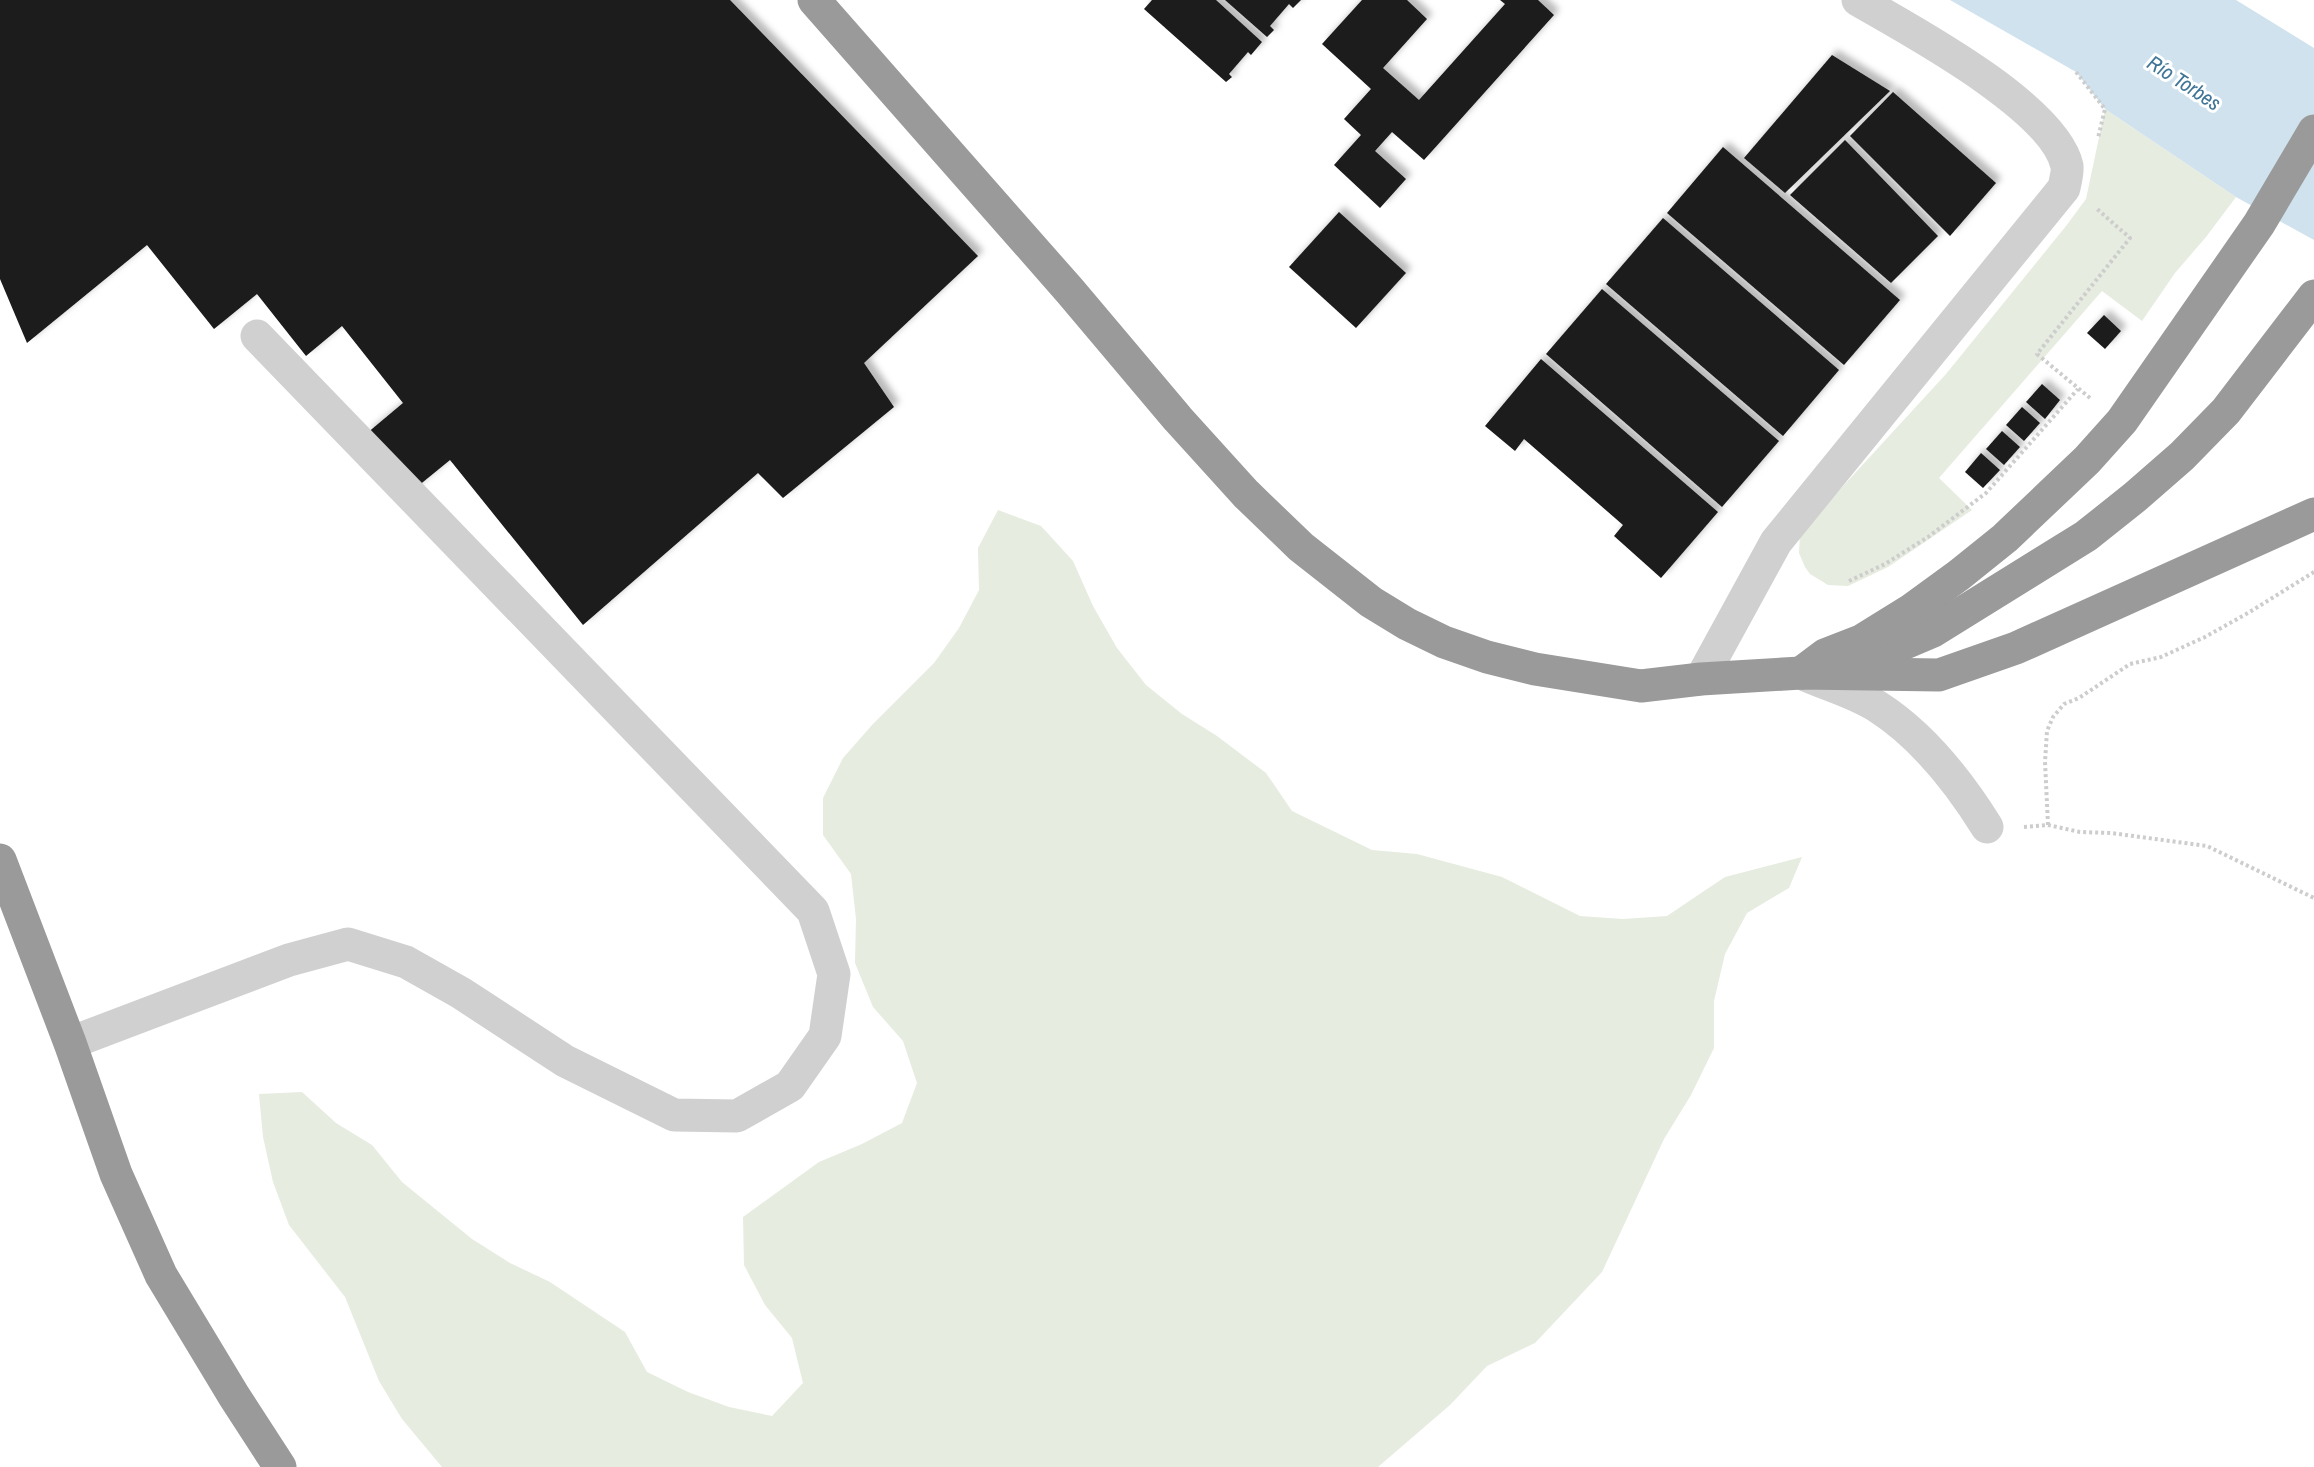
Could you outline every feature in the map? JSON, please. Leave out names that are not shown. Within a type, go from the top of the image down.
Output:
[{"type":"highway","points":[[814,0],[1070,291],[1178,419],[1246,494],[1301,546],[1371,602],[1407,624],[1444,642],[1487,657],[1535,669],[1641,686],[1701,679],[1801,673],[1939,675],[2016,648],[2314,514]]},
{"type":"highway","points":[[1801,673],[1825,655],[1861,641],[1911,610],[1959,575],[2031,514],[2087,460],[2122,421],[2259,224],[2314,130]]},
{"type":"highway","points":[[1801,673],[1879,654],[1933,631],[2086,536],[2151,483],[2226,411],[2314,296]]},
{"type":"highway","points":[[0,860],[70,1042],[116,1174],[162,1275],[234,1396],[280,1467]]},
{"type":"street","points":[[1701,679],[1776,542],[2064,188],[2068,167],[2053,136],[1996,85],[1858,0]]},
{"type":"street","points":[[70,1042],[289,960],[348,944],[406,962],[461,993],[511,1028],[565,1061],[675,1115],[737,1116],[790,1086],[825,1036],[834,974],[813,911],[257,336]]},
{"type":"street","points":[[1801,673],[1830,687],[1855,695],[1879,708],[1900,724],[1920,742],[1957,783],[1987,827]]},
{"type":"path","points":[[2095,207],[2130,238],[2037,354],[2078,389],[2122,421]]},
{"type":"path","points":[[1849,581],[1885,564],[1928,537],[1986,493],[2078,389]]},
{"type":"path","points":[[2048,825],[2045,762],[2047,731],[2053,717],[2064,704],[2079,698],[2130,664],[2161,657],[2205,637],[2248,614],[2314,572]]},
{"type":"path","points":[[1987,827],[2048,825],[2080,832],[2111,833],[2207,846],[2314,898]]},
{"type":"shaded area","points":[[2105,109],[2236,197],[2175,273],[2142,321],[2102,291],[1939,478],[1972,510],[1888,567],[1848,586],[1828,585],[1810,574],[1805,567],[1799,553],[1800,533],[1946,374],[2086,199]]},
{"type":"shaded area","points":[[998,510],[1041,526],[1073,561],[1093,606],[1117,648],[1146,685],[1182,714],[1217,736],[1266,773],[1292,811],[1372,850],[1417,854],[1502,877],[1580,916],[1623,919],[1667,916],[1725,877],[1802,857],[1789,888],[1747,913],[1725,954],[1714,1001],[1714,1048],[1691,1095],[1664,1139],[1602,1272],[1535,1343],[1487,1366],[1450,1405],[1378,1467],[442,1467],[402,1419],[379,1381],[345,1297],[289,1225],[273,1182],[263,1137],[259,1094],[302,1092],[336,1123],[372,1145],[402,1182],[472,1239],[510,1263],[550,1282],[625,1332],[647,1372],[688,1392],[729,1407],[772,1416],[803,1383],[792,1338],[765,1305],[744,1265],[743,1217],[819,1162],[862,1144],[902,1123],[917,1083],[903,1041],[873,1007],[855,963],[856,919],[851,874],[823,835],[823,798],[843,758],[872,725],[934,663],[959,628],[979,590],[978,548]]},
{"type":"water","name":"Río Torbes","points":[[1950,0],[2236,0],[2314,48],[2314,240],[2236,197],[2105,109],[2076,72]]},
{"type":"building","points":[[0,0],[730,0],[978,256],[864,363],[894,407],[783,498],[758,473],[583,625],[450,460],[412,491],[366,434],[403,403],[342,326],[306,356],[257,294],[214,329],[147,245],[27,343],[0,279]]},
{"type":"building","points":[[1152,0],[1216,0],[1262,42],[1251,55],[1248,52],[1229,74],[1232,77],[1226,82],[1144,9]]},
{"type":"building","points":[[1225,0],[1301,0],[1293,8],[1289,4],[1270,26],[1274,30],[1267,37]]},
{"type":"building","points":[[1362,0],[1407,0],[1427,19],[1383,68],[1419,100],[1505,4],[1500,0],[1538,0],[1554,15],[1424,160],[1392,132],[1375,151],[1406,179],[1380,208],[1334,165],[1361,135],[1344,119],[1371,89],[1322,44]]},
{"type":"building","points":[[1832,55],[1890,91],[1785,193],[1744,158]]},
{"type":"building","points":[[1893,92],[1996,183],[1950,236],[1850,136]]},
{"type":"building","points":[[1845,140],[1938,236],[1891,283],[1790,195]]},
{"type":"building","points":[[1723,147],[1900,300],[1844,365],[1667,213]]},
{"type":"building","points":[[1339,212],[1406,273],[1356,328],[1289,267]]},
{"type":"building","points":[[1663,218],[1839,370],[1783,436],[1606,284]]},
{"type":"building","points":[[1602,289],[1779,441],[1722,507],[1546,354]]},
{"type":"building","points":[[2104,315],[2121,331],[2105,349],[2087,333]]},
{"type":"building","points":[[1541,359],[1718,512],[1661,578],[1614,536],[1623,525],[1524,439],[1515,451],[1485,426]]},
{"type":"building","points":[[2042,384],[2060,400],[2045,419],[2026,402]]},
{"type":"building","points":[[2022,407],[2040,423],[2024,441],[2006,425]]},
{"type":"building","points":[[2002,431],[2020,447],[2004,465],[1986,449]]},
{"type":"building","points":[[1981,453],[2000,470],[1983,488],[1965,472]]}]
